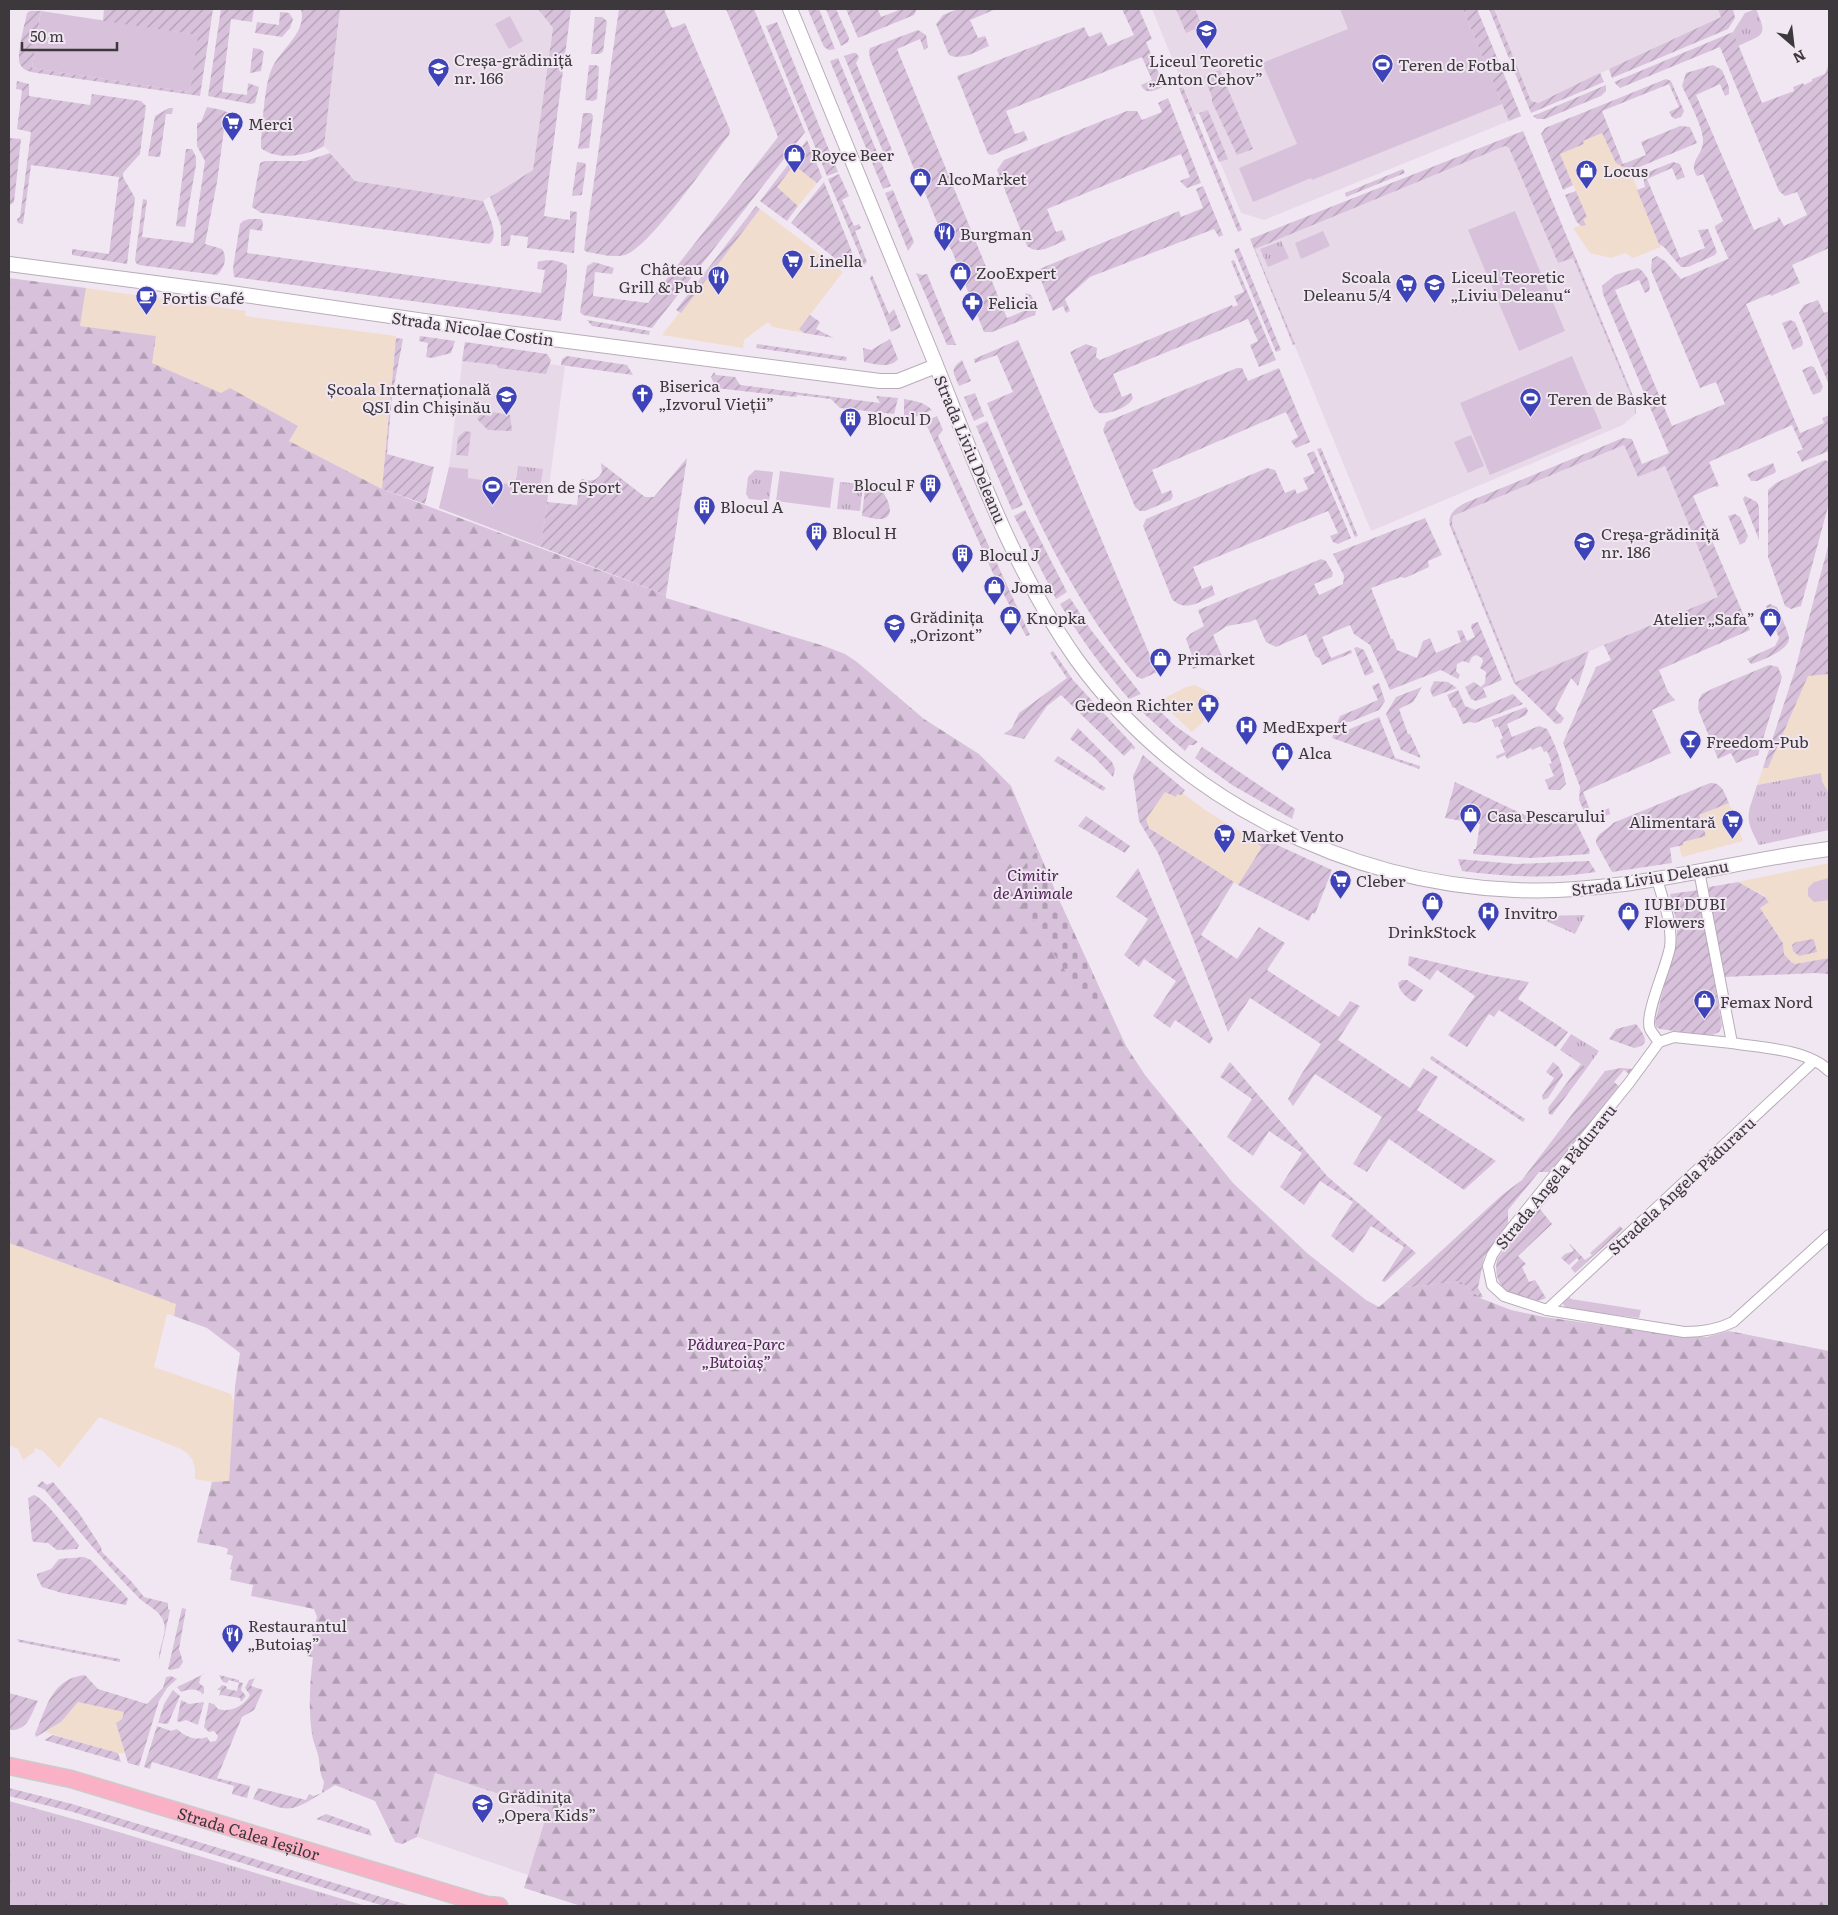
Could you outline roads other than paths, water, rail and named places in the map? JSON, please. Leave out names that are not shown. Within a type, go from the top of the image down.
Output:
[{"type":"main road","name":"Strada Liviu Deleanu","points":[[790,9],[1008,537],[1034,588],[1076,658],[1120,710],[1150,740],[1183,767],[1246,811],[1314,845],[1389,872],[1475,887],[1530,891],[1576,890],[1657,879],[1779,855],[1829,849]]},
{"type":"main road","name":"Strada Nicolae Costin","points":[[9,264],[224,292],[529,336],[880,381],[907,379],[936,366]]},
{"type":"main road","name":"Strada Liviu Deleanu","points":[[1779,855],[1829,840]]},
{"type":"main road","name":"Strada Calea Ieșilor","points":[[9,1766],[70,1779],[492,1906]]},
{"type":"street","points":[[1699,871],[1732,1043]]},
{"type":"street","points":[[1657,879],[1670,924],[1670,947],[1648,1016],[1650,1028],[1659,1042],[1674,1037],[1732,1043],[1800,1054],[1824,1066],[1829,1072]]},
{"type":"street","name":"Strada Angela Păduraru","points":[[1659,1042],[1629,1083],[1503,1238],[1492,1255],[1488,1266],[1492,1284],[1497,1291],[1512,1300],[1547,1310],[1684,1332],[1700,1332],[1722,1327],[1733,1322],[1829,1235]]},
{"type":"street","name":"Stradela Angela Păduraru","points":[[1547,1310],[1814,1061]]},
{"type":"place","name":"Liceul Teoretic „Anton Cehov”","points":[[1206,50]]},
{"type":"place","name":"Teren de Fotbal","points":[[1382,83]]},
{"type":"place","name":"Creșa-grădiniță nr. 166","points":[[438,87]]},
{"type":"place","name":"Merci","points":[[232,142]]},
{"type":"place","name":"Royce Beer","points":[[795,173]]},
{"type":"place","name":"Locus","points":[[1587,189]]},
{"type":"place","name":"AlcoMarket","points":[[921,197]]},
{"type":"place","name":"Burgman","points":[[944,252]]},
{"type":"place","name":"Linella","points":[[793,279]]},
{"type":"place","name":"ZooExpert","points":[[960,291]]},
{"type":"place","name":"Château Grill & Pub","points":[[719,296]]},
{"type":"place","name":"Scoala Deleanu 5/4","points":[[1407,304]]},
{"type":"place","name":"Liceul Teoretic „Liviu Deleanu“","points":[[1435,304]]},
{"type":"place","name":"Fortis Café","points":[[146,316]]},
{"type":"place","name":"Felicia","points":[[972,321]]},
{"type":"place","name":"Biserica „Izvorul Vieții”","points":[[643,413]]},
{"type":"place","name":"Școala Internațională QSI din Chișinău","points":[[507,416]]},
{"type":"place","name":"Teren de Basket","points":[[1531,417]]},
{"type":"place","name":"Blocul D","points":[[851,437]]},
{"type":"place","name":"Blocul F","points":[[931,503]]},
{"type":"place","name":"Teren de Sport","points":[[493,505]]},
{"type":"place","name":"Blocul A","points":[[704,525]]},
{"type":"place","name":"Blocul H","points":[[816,551]]},
{"type":"place","name":"Creșa-grădiniță nr. 186","points":[[1585,561]]},
{"type":"place","name":"Blocul J","points":[[963,573]]},
{"type":"place","name":"Joma","points":[[995,605]]},
{"type":"place","name":"Knopka","points":[[1010,636]]},
{"type":"place","name":"Atelier „Safa”","points":[[1771,637]]},
{"type":"place","name":"Grădinița „Orizont”","points":[[894,644]]},
{"type":"place","name":"Primarket","points":[[1161,677]]},
{"type":"place","name":"Gedeon Richter","points":[[1209,723]]},
{"type":"place","name":"MedExpert","points":[[1246,745]]},
{"type":"place","name":"Freedom-Pub","points":[[1690,760]]},
{"type":"place","name":"Alca","points":[[1282,771]]},
{"type":"place","name":"Casa Pescarului","points":[[1471,834]]},
{"type":"place","name":"Alimentară","points":[[1732,840]]},
{"type":"place","name":"Market Vento","points":[[1225,854]]},
{"type":"place","name":"Cleber","points":[[1340,899]]},
{"type":"place","name":"DrinkStock","points":[[1432,921]]},
{"type":"place","name":"Invitro","points":[[1488,931]]},
{"type":"place","name":"IUBI DUBI Flowers","points":[[1628,931]]},
{"type":"place","name":"Femax Nord","points":[[1704,1020]]},
{"type":"place","name":"Restaurantul „Butoiaș”","points":[[232,1653]]},
{"type":"place","name":"Grădinița „Opera Kids”","points":[[482,1824]]},
{"type":"park label","name":"Cimitir de Animale","points":[[1033,883]]},
{"type":"park label","name":"Pădurea-Parc „Butoiaș”","points":[[736,1352]]}]
